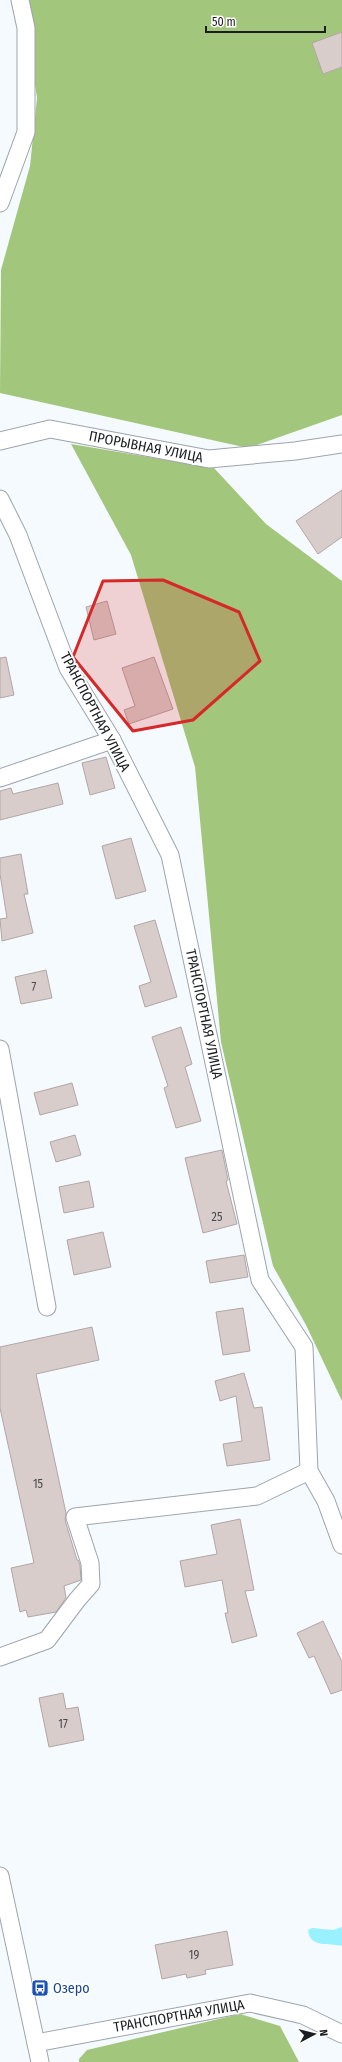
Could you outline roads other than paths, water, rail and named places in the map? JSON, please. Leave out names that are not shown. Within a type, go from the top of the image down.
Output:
[{"type":"street","points":[[0,203],[26,132],[26,28],[20,0]]},
{"type":"street","name":"ПРОРЫВНАЯ УЛИЦА","points":[[0,441],[50,429],[209,459],[295,451],[342,444]]},
{"type":"street","name":"ТРАНСПОРТНАЯ УЛИЦА","points":[[0,499],[18,535],[68,668],[112,740],[170,856],[260,1280],[304,1347],[309,1471],[326,1501],[342,1545]]},
{"type":"street","points":[[0,778],[112,740]]},
{"type":"street","points":[[0,1049],[47,1307]]},
{"type":"street","points":[[0,1657],[47,1640],[91,1584],[90,1562],[76,1517],[257,1496],[309,1471]]},
{"type":"street","points":[[0,1876],[40,2062]]},
{"type":"street","name":"ТРАНСПОРТНАЯ УЛИЦА","points":[[36,2043],[250,2003],[303,2015],[342,2034]]},
{"type":"water","points":[[342,1927],[342,1946],[321,1944],[316,1942],[312,1940],[308,1930],[312,1928],[333,1930]]},
{"type":"place","name":"Озеро","points":[[40,1988]]}]
